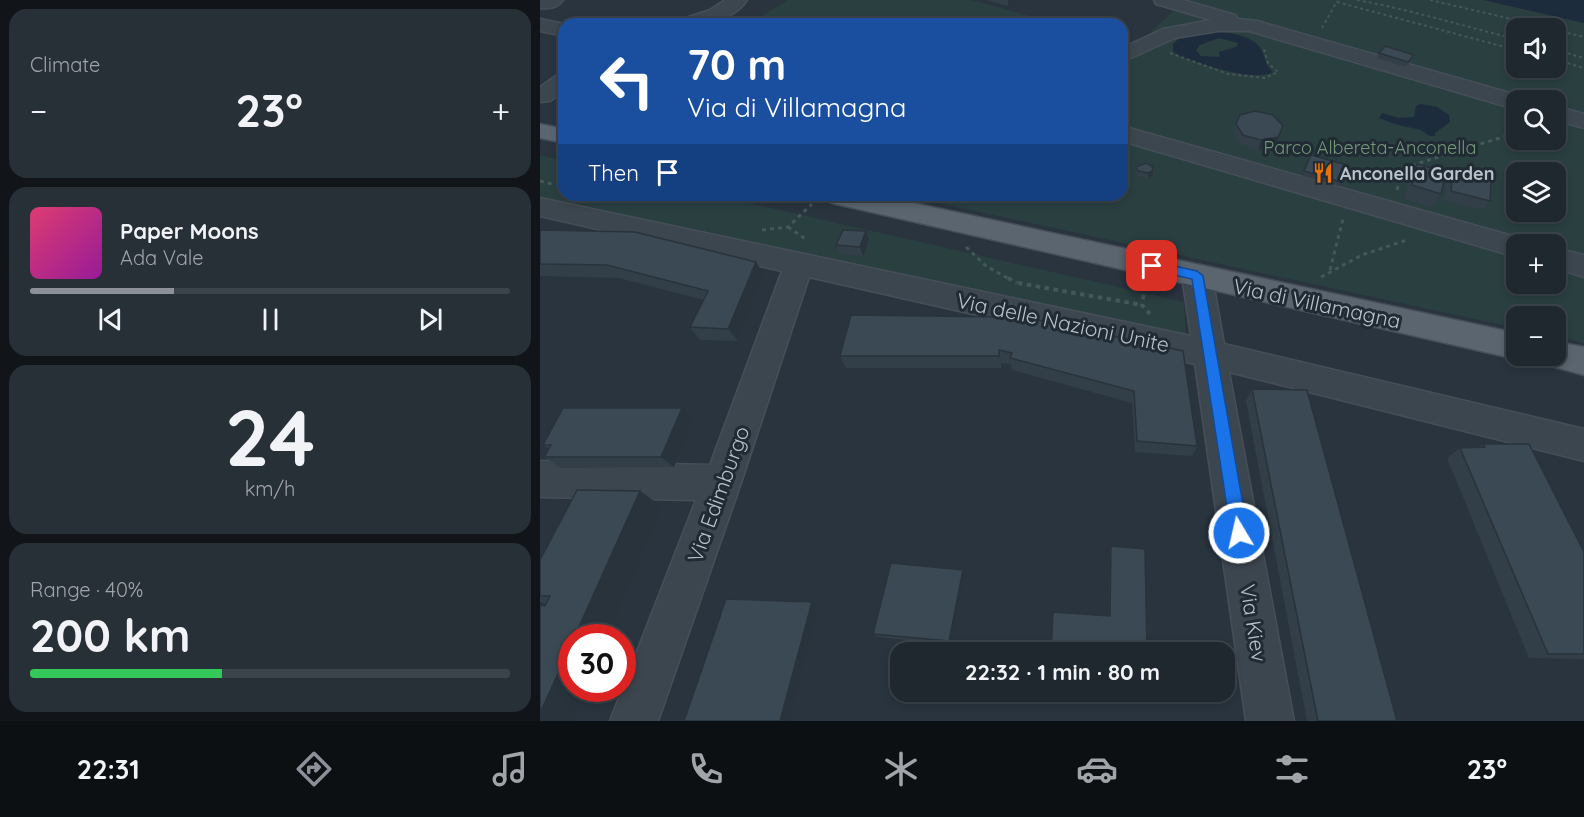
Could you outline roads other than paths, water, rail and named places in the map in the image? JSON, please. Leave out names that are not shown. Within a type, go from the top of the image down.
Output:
[{"type":"main road","points":[[540,131],[558,135]]},
{"type":"main road","name":"Via di Villamagna","points":[[829,201],[1197,276],[1506,344]]},
{"type":"main road","points":[[1566,357],[1584,361]]},
{"type":"street","points":[[540,2],[548,3],[554,0]]},
{"type":"street","points":[[705,18],[717,14],[738,0]]},
{"type":"street","points":[[1162,0],[1506,99]]},
{"type":"street","points":[[717,14],[731,18]]},
{"type":"street","points":[[540,25],[558,29]]},
{"type":"street","points":[[1128,53],[1170,33],[1218,25],[1250,25]]},
{"type":"street","points":[[541,96],[558,85]]},
{"type":"street","points":[[541,96],[558,100]]},
{"type":"street","points":[[1566,116],[1584,121]]},
{"type":"street","points":[[1128,135],[1506,244]]},
{"type":"street","name":"Via delle Nazioni Unite","points":[[540,207],[798,266],[1210,354],[1584,445]]},
{"type":"street","points":[[1566,261],[1584,266]]},
{"type":"street","name":"Via Edimburgo","points":[[634,721],[722,483],[798,266]]},
{"type":"street","name":"Via Kiev","points":[[1197,276],[1270,721]]},
{"type":"street","points":[[540,479],[722,483]]},
{"type":"water","points":[[1484,0],[1584,0],[1584,23]]},
{"type":"water","points":[[1213,31],[1247,38],[1258,45],[1267,65],[1273,72],[1264,75],[1240,74],[1177,55],[1173,51],[1173,44],[1184,34]],"holes":[[[1219,38],[1238,43],[1236,47],[1219,52],[1220,57],[1201,56],[1196,50],[1200,45]]]},
{"type":"water","points":[[1421,104],[1437,107],[1449,115],[1450,122],[1435,133],[1435,136],[1379,118],[1382,113],[1399,118],[1414,117],[1416,106]]},
{"type":"place","name":"Anconella Garden","points":[[1323,173]]},
{"type":"park label","name":"Parco Albereta-Anconella","points":[[1370,147]]}]
